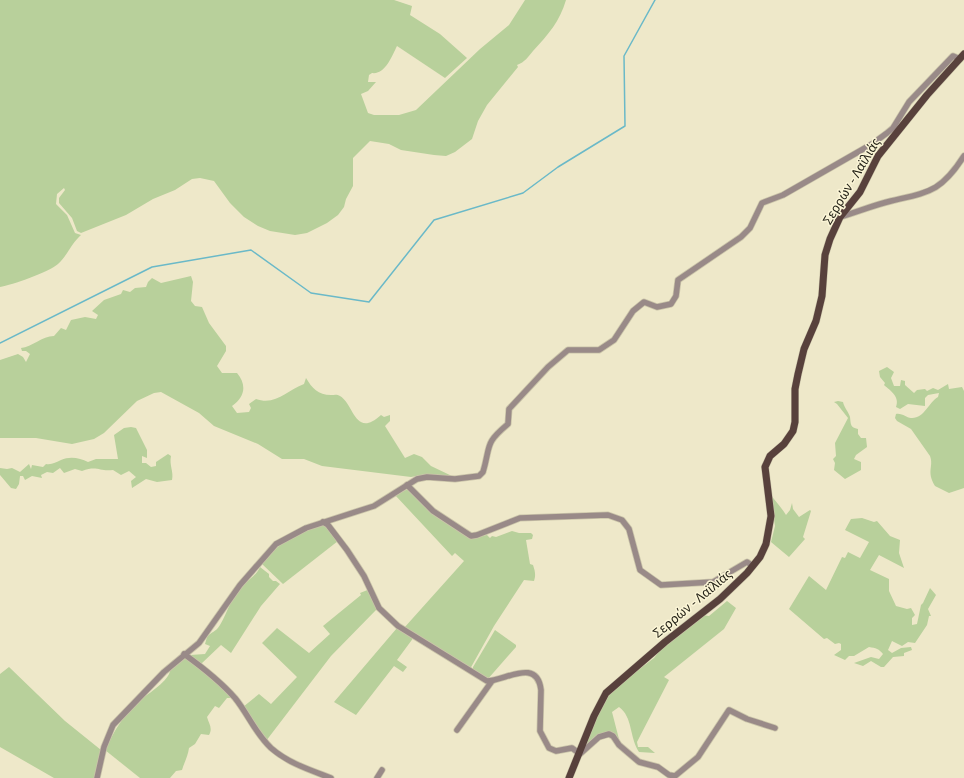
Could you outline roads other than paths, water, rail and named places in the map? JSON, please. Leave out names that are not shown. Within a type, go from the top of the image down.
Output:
[{"type":"main road","name":"Σερρών - Λαϊλιάς","points":[[569,778],[580,754],[594,716],[606,693],[665,642],[720,599],[753,566],[766,544],[771,524],[765,467],[770,456],[784,444],[793,431],[796,422],[795,389],[798,374],[804,349],[816,321],[821,302],[825,255],[840,217],[860,192],[878,156],[962,57]]},
{"type":"street","points":[[97,778],[104,747],[113,725],[184,654],[199,643],[240,584],[276,544],[322,522],[374,506],[417,479],[427,477],[455,479],[479,476],[483,472],[487,447],[494,435],[508,424],[509,409],[548,367],[568,350],[599,350],[614,340],[633,311],[644,302],[657,307],[671,304],[676,296],[678,280],[741,237],[750,228],[762,203],[784,195],[872,144],[893,128],[909,102],[953,56],[955,55],[962,57]]},
{"type":"street","points":[[840,217],[889,202],[912,198],[935,189],[945,182],[964,156]]},
{"type":"street","points":[[407,485],[433,511],[471,536],[520,518],[608,515],[622,520],[629,529],[640,570],[661,585],[713,582],[747,562],[753,566]]},
{"type":"street","points":[[322,522],[328,525],[347,550],[364,576],[379,608],[398,626],[487,681],[492,681],[518,673],[528,672],[534,676],[540,683],[540,731],[549,748],[556,751],[572,748],[580,754],[599,737],[609,734],[613,736],[619,745],[639,762],[658,767],[669,775],[675,776],[698,757],[729,710],[747,719],[775,728]]},
{"type":"street","points":[[184,654],[223,685],[236,699],[260,736],[272,748],[292,763],[331,778]]},
{"type":"street","points":[[457,730],[492,681]]},
{"type":"street","points":[[377,778],[382,770]]},
{"type":"waterway","points":[[0,343],[152,267],[251,250],[311,293],[369,302],[434,220],[523,193],[558,167],[625,126],[624,56],[655,0]]}]
